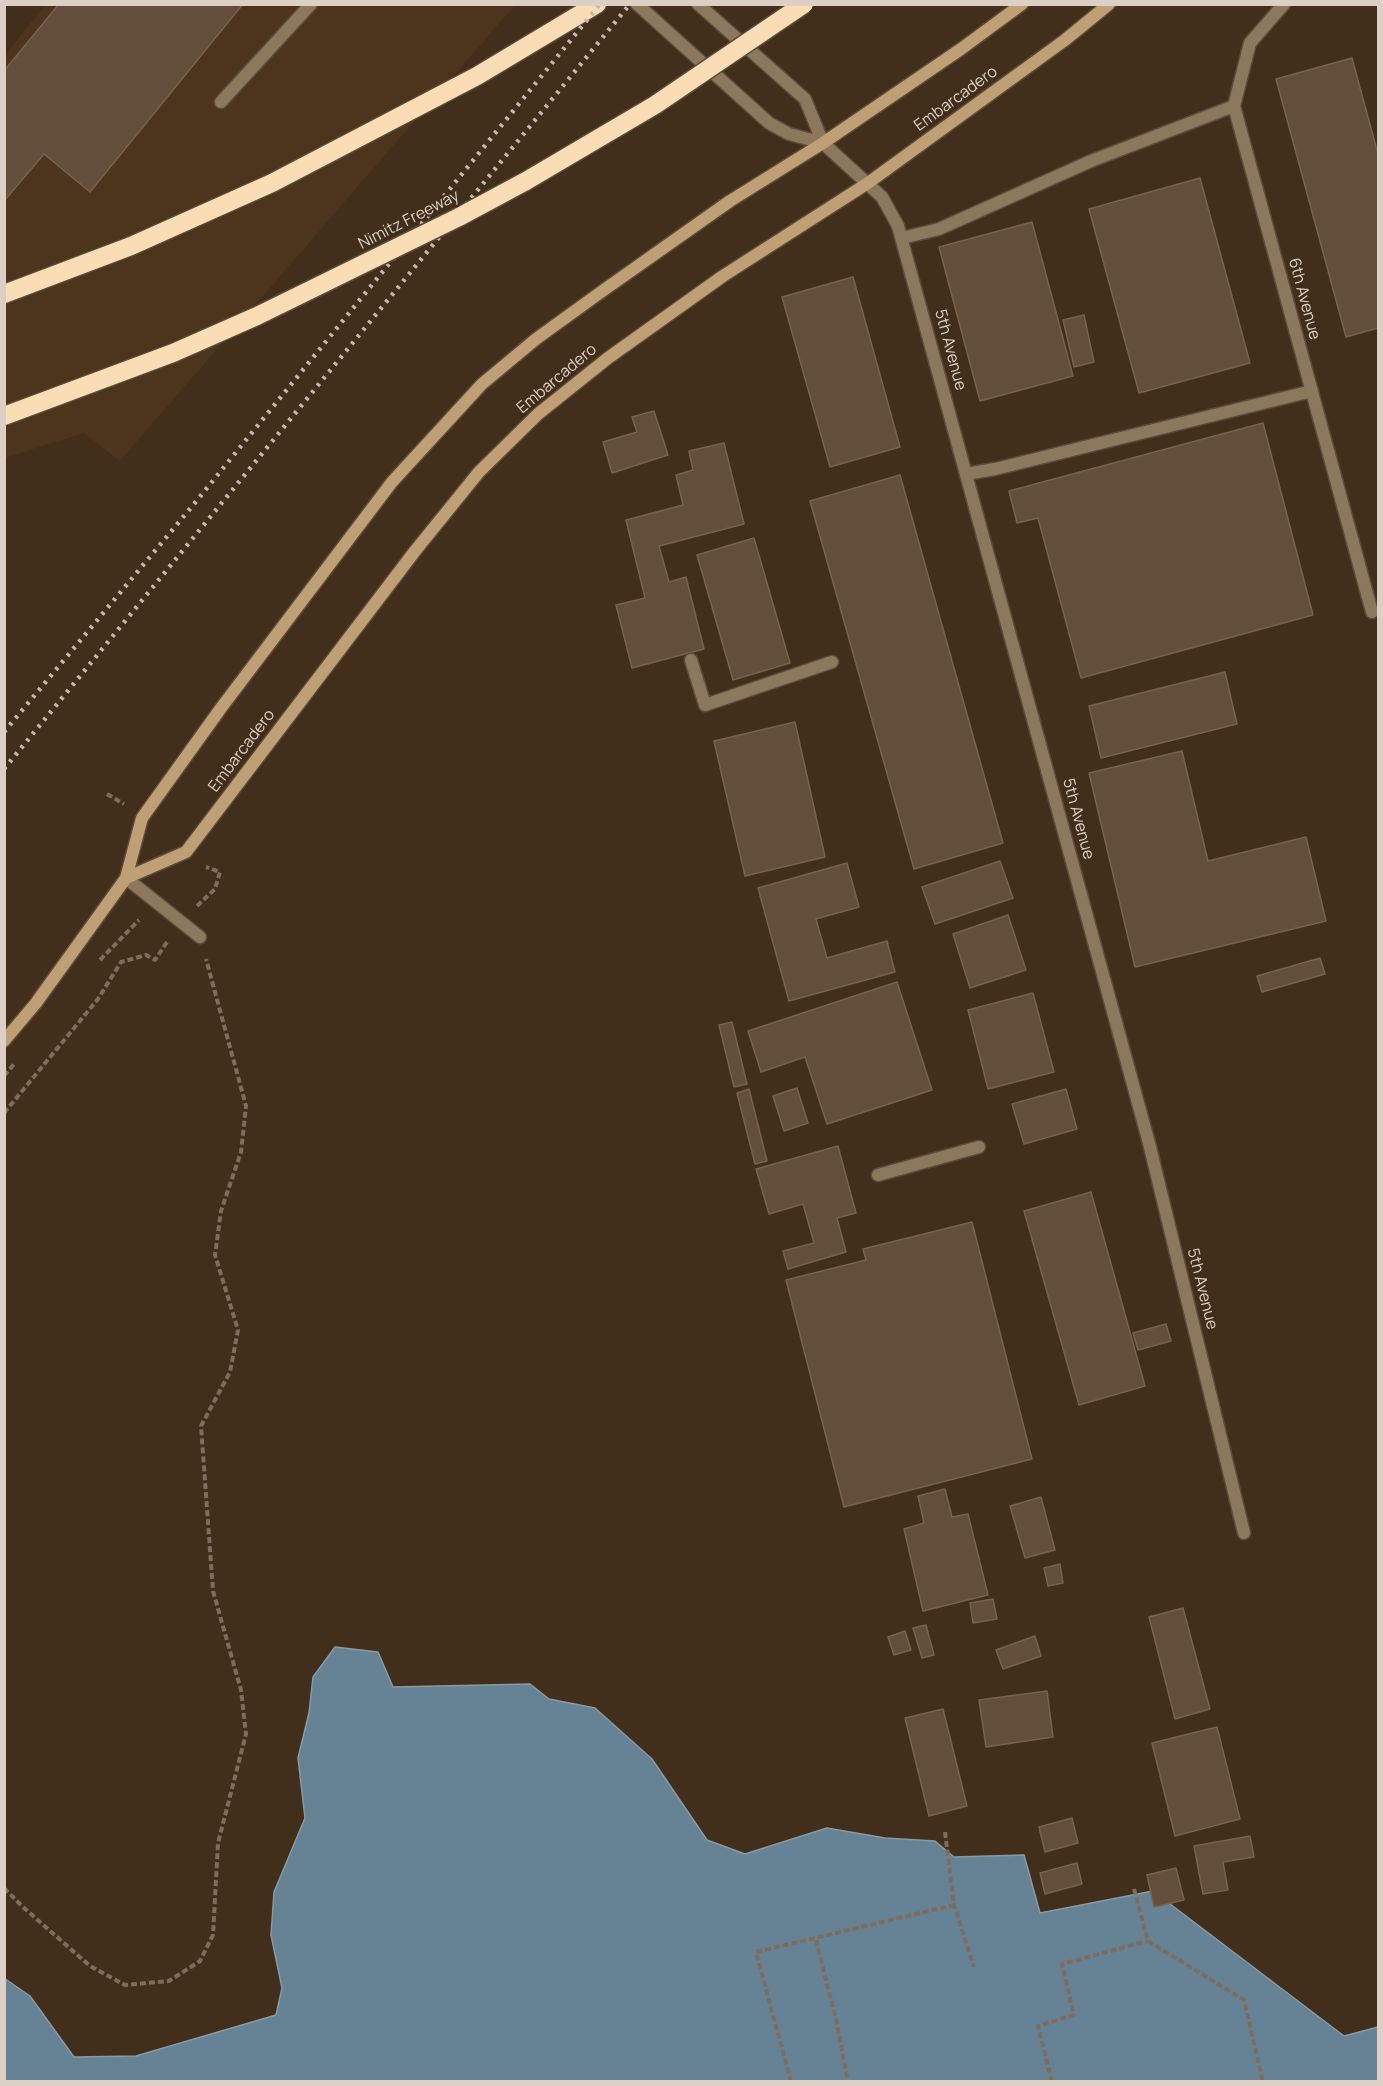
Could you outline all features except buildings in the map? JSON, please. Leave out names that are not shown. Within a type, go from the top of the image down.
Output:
[{"type":"highway","points":[[4,294],[131,246],[272,183],[477,75],[597,4]]},
{"type":"highway","name":"Nimitz Freeway","points":[[4,416],[141,366],[257,316],[459,217],[655,105],[804,4]]},
{"type":"main road","points":[[4,1041],[36,1003],[126,878],[142,818],[208,727],[392,482],[482,384],[536,339],[730,201],[823,142],[1022,4]]},
{"type":"main road","name":"Embarcadero","points":[[126,878],[186,852],[479,472],[538,414],[608,358],[723,276],[868,183],[1065,40],[1109,4]]},
{"type":"street","points":[[221,102],[311,4]]},
{"type":"street","name":"5th Avenue","points":[[637,4],[769,123],[789,134],[823,142]]},
{"type":"street","name":"5th Avenue","points":[[698,4],[805,99],[823,142],[882,197],[902,238],[1149,1143],[1244,1533]]},
{"type":"street","name":"6th Avenue","points":[[1284,4],[1250,43],[1234,106],[1372,612]]},
{"type":"street","points":[[902,238],[939,229],[1091,161],[1234,106]]},
{"type":"street","points":[[966,474],[1312,391]]},
{"type":"street","points":[[691,660],[705,705],[832,662]]},
{"type":"street","points":[[126,878],[200,937]]},
{"type":"street","points":[[878,1175],[979,1147]]},
{"type":"path","points":[[107,794],[118,799]]},
{"type":"path","points":[[209,869],[220,872],[215,889],[210,894]]},
{"type":"path","points":[[4,1888],[90,1966],[125,1985],[169,1981],[200,1960],[213,1935],[218,1843],[246,1734],[241,1690],[213,1591],[201,1426],[230,1372],[238,1330],[216,1255],[221,1211],[241,1152],[246,1106],[200,937]]},
{"type":"path","points":[[4,1113],[98,999],[121,962],[146,955],[155,960],[159,951]]},
{"type":"path","points":[[945,1832],[954,1905],[974,1967]]},
{"type":"path","points":[[1134,1889],[1148,1941],[1244,2000],[1263,2082]]},
{"type":"path","points":[[791,2082],[756,1952],[816,1940],[954,1905]]},
{"type":"path","points":[[816,1940],[836,2019],[848,2082]]},
{"type":"path","points":[[1052,2082],[1038,2026],[1074,2015],[1062,1964],[1148,1941]]},
{"type":"shaded area","points":[[45,5],[515,5],[120,461],[84,433],[5,458],[5,55]]},
{"type":"water","points":[[335,1647],[378,1652],[393,1687],[530,1684],[549,1699],[595,1708],[652,1759],[707,1840],[745,1854],[827,1828],[885,1838],[935,1841],[954,1857],[1024,1855],[1040,1913],[1153,1891],[1344,2036],[1378,2027],[1378,2081],[5,2081],[4,1978],[30,1996],[74,2057],[136,2056],[276,2015],[282,1988],[271,1935],[274,1892],[305,1818],[298,1758],[309,1713],[313,1677]]},
{"type":"railway","points":[[4,732],[194,504],[600,4]]},
{"type":"railway","points":[[4,769],[630,4]]}]
